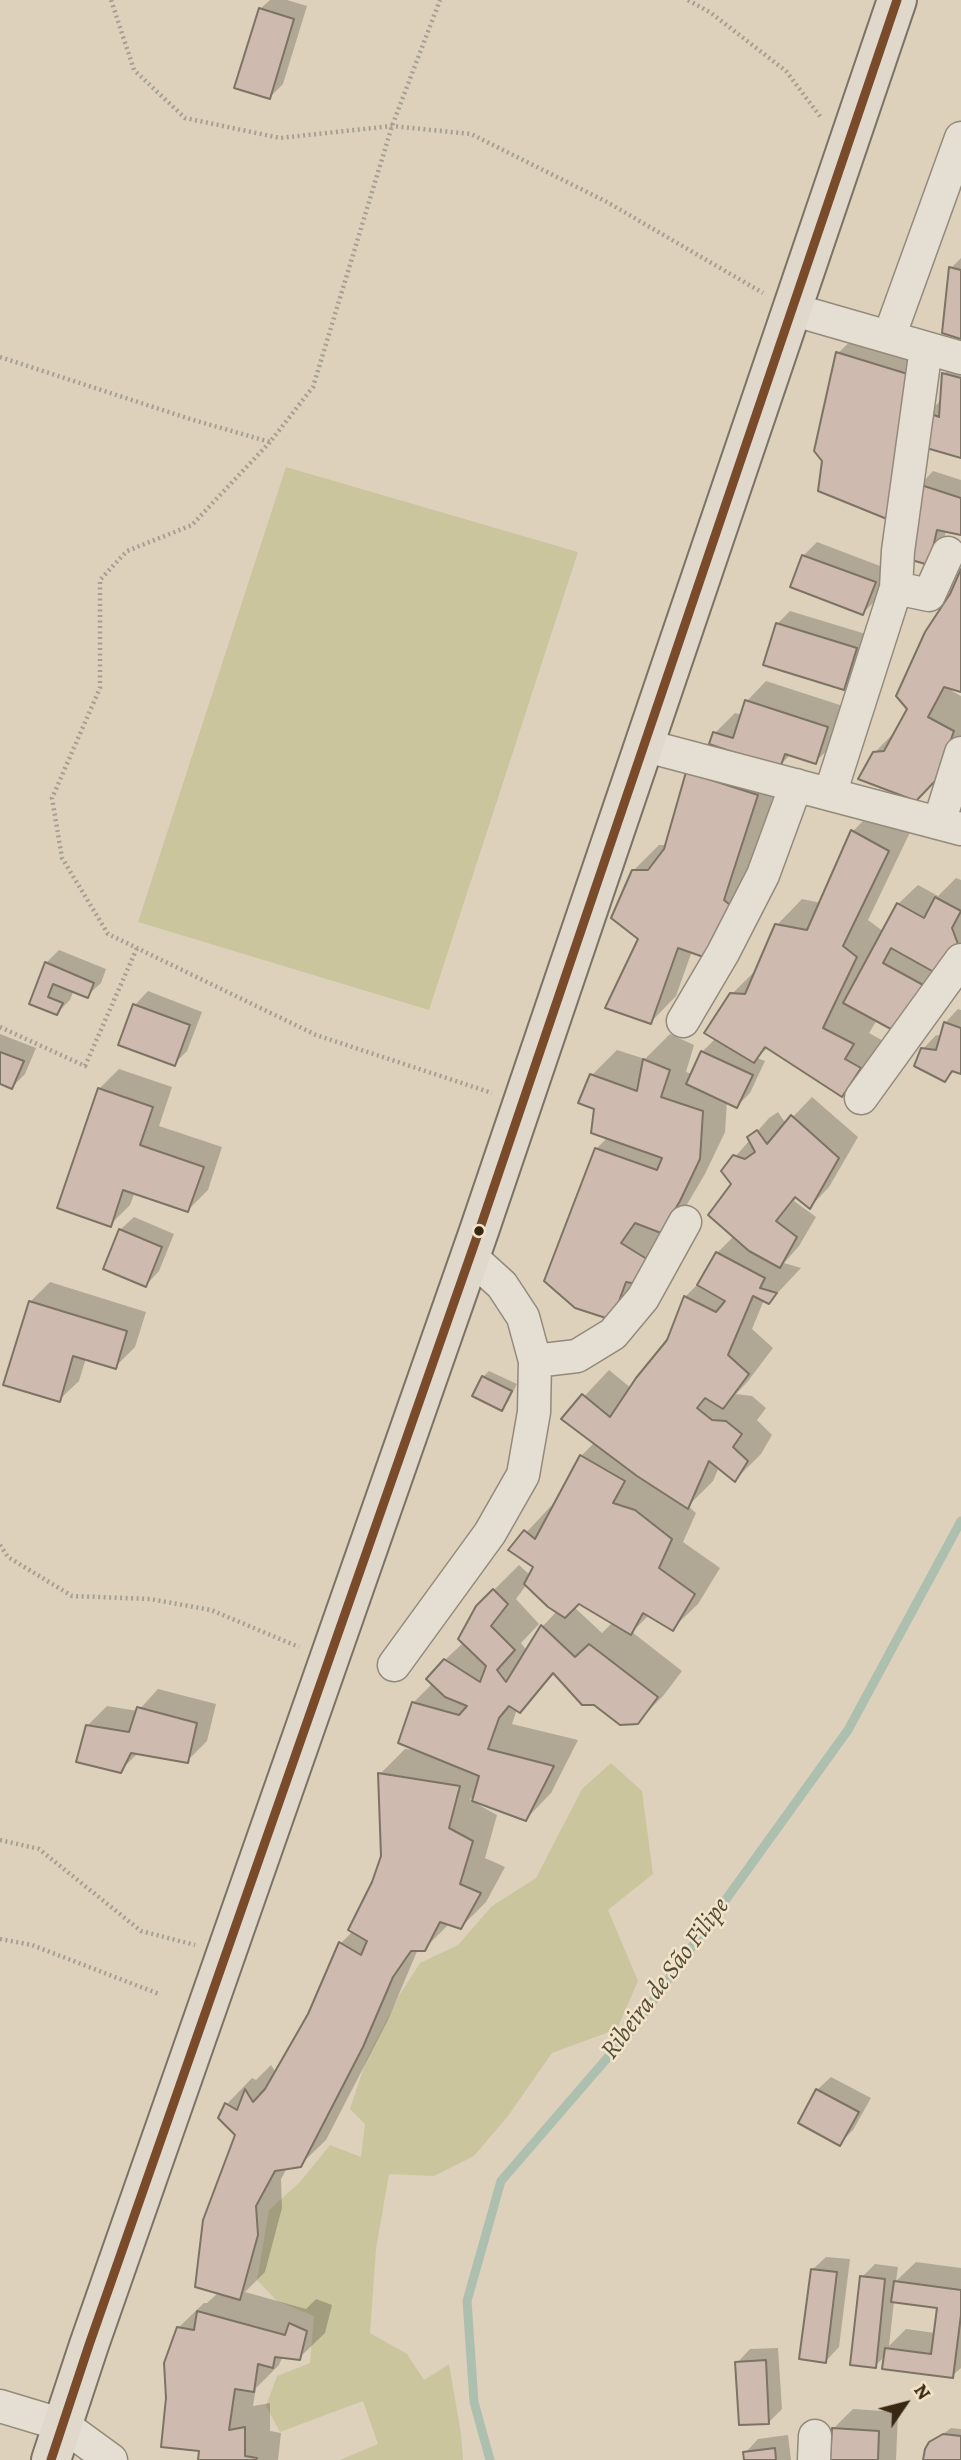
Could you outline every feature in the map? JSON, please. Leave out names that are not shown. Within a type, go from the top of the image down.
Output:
[{"type":"main road","points":[[57,2442],[470,1256],[897,0]]},
{"type":"street","points":[[889,337],[961,138]]},
{"type":"street","points":[[791,309],[961,358]]},
{"type":"street","points":[[830,794],[896,588],[898,551],[926,348]]},
{"type":"street","points":[[896,588],[929,596],[948,553]]},
{"type":"street","points":[[643,745],[950,826],[961,753]]},
{"type":"street","points":[[683,1021],[723,953],[763,875],[796,785]]},
{"type":"street","points":[[861,1098],[961,960]]},
{"type":"street","points":[[535,1361],[577,1356],[613,1334],[643,1298],[685,1222]]},
{"type":"street","points":[[394,1665],[490,1533],[523,1475],[534,1412],[535,1361],[523,1317],[502,1285],[470,1256]]},
{"type":"street","points":[[0,2406],[57,2442],[111,2460]]},
{"type":"path","points":[[111,0],[134,70],[186,118],[280,138],[392,126],[471,134],[607,202],[791,309]]},
{"type":"path","points":[[440,0],[392,126],[313,387],[270,442],[192,525],[127,551],[100,580],[100,688],[52,798],[62,858],[108,934],[316,1035],[522,1103]]},
{"type":"path","points":[[688,0],[711,13],[786,71],[845,149]]},
{"type":"path","points":[[0,357],[270,442]]},
{"type":"path","points":[[0,1027],[85,1066],[136,948]]},
{"type":"path","points":[[0,1545],[8,1557],[72,1596],[149,1599],[211,1610],[329,1659]]},
{"type":"path","points":[[0,1840],[39,1849],[141,1931],[226,1954]]},
{"type":"path","points":[[0,1938],[32,1945],[159,1994]]},
{"type":"shaded area","points":[[286,467],[578,552],[429,1010],[138,922]]},
{"type":"shaded area","points":[[611,1763],[642,1791],[653,1874],[608,1910],[638,1981],[617,2029],[552,2053],[508,2116],[474,2156],[434,2176],[389,2174],[376,2249],[370,2333],[407,2354],[424,2380],[449,2364],[463,2460],[340,2460],[378,2444],[363,2401],[280,2432],[266,2406],[277,2376],[310,2363],[314,2316],[277,2301],[257,2280],[269,2210],[300,2182],[330,2145],[361,2157],[365,2124],[350,2109],[367,2058],[400,1994],[420,1963],[458,1945],[492,1906],[536,1878],[582,1789]]},
{"type":"building","points":[[259,8],[294,19],[270,99],[234,88]]},
{"type":"building","points":[[949,267],[961,270],[961,339],[942,333]]},
{"type":"building","points":[[836,352],[911,375],[887,519],[818,491],[822,461],[814,451]]},
{"type":"building","points":[[942,373],[961,378],[961,458],[923,447],[927,412],[939,417]]},
{"type":"building","points":[[918,484],[961,498],[961,535],[937,530],[929,565],[908,559]]},
{"type":"building","points":[[802,555],[876,582],[863,615],[790,587]]},
{"type":"building","points":[[961,569],[961,692],[944,687],[928,717],[954,731],[937,779],[916,801],[858,779],[873,752],[884,751],[907,709],[896,696],[925,632],[950,594]]},
{"type":"building","points":[[776,623],[857,648],[844,690],[763,665]]},
{"type":"building","points":[[745,700],[828,727],[816,764],[785,754],[780,768],[709,744],[713,732],[733,738]]},
{"type":"building","points":[[686,772],[758,795],[724,900],[734,908],[712,960],[678,948],[651,1024],[605,1008],[638,939],[611,918],[632,870],[648,870],[664,849]]},
{"type":"building","points":[[851,830],[889,851],[843,946],[857,957],[823,1028],[854,1044],[845,1059],[861,1068],[842,1097],[765,1047],[754,1063],[704,1033],[730,993],[745,994],[775,924],[807,930]]},
{"type":"building","points":[[935,897],[961,911],[952,928],[958,944],[941,976],[891,948],[883,963],[925,986],[900,1034],[843,1003],[897,903],[924,918]]},
{"type":"building","points":[[45,962],[94,983],[88,998],[53,984],[48,997],[63,1003],[57,1015],[29,1004]]},
{"type":"building","points":[[133,1004],[190,1025],[175,1066],[118,1045]]},
{"type":"building","points":[[944,1022],[961,1028],[961,1074],[952,1071],[945,1082],[914,1066],[921,1048],[936,1050]]},
{"type":"building","points":[[701,1051],[753,1075],[737,1108],[686,1084]]},
{"type":"building","points":[[0,1052],[24,1061],[12,1089],[0,1084]]},
{"type":"building","points":[[643,1059],[670,1070],[661,1097],[703,1111],[700,1159],[661,1233],[635,1223],[621,1243],[650,1261],[643,1285],[626,1282],[612,1320],[575,1308],[544,1281],[595,1148],[657,1170],[662,1158],[591,1133],[594,1109],[578,1103],[590,1074],[637,1091]]},
{"type":"building","points":[[98,1088],[153,1107],[140,1145],[204,1167],[188,1212],[123,1190],[111,1227],[57,1208]]},
{"type":"building","points":[[791,1115],[839,1158],[810,1209],[795,1197],[776,1221],[797,1237],[780,1268],[749,1251],[708,1215],[731,1184],[721,1171],[733,1155],[745,1159],[755,1152],[747,1137],[757,1130],[767,1144]]},
{"type":"building","points":[[119,1229],[162,1247],[146,1287],[103,1269]]},
{"type":"building","points":[[716,1252],[765,1278],[760,1288],[777,1293],[769,1304],[753,1296],[728,1355],[749,1374],[723,1409],[705,1398],[697,1408],[712,1420],[726,1421],[742,1434],[733,1447],[748,1461],[735,1482],[709,1461],[688,1509],[637,1476],[561,1419],[582,1394],[610,1417],[636,1378],[667,1340],[684,1296],[716,1312],[725,1301],[697,1285]]},
{"type":"building","points":[[29,1301],[127,1331],[116,1369],[73,1356],[60,1402],[3,1385]]},
{"type":"building","points":[[482,1376],[512,1391],[502,1411],[472,1396]]},
{"type":"building","points":[[580,1455],[625,1481],[613,1503],[635,1510],[672,1539],[659,1568],[695,1594],[673,1631],[643,1613],[631,1635],[579,1604],[565,1618],[548,1607],[524,1584],[533,1567],[508,1550],[524,1530],[535,1539]]},
{"type":"building","points":[[493,1589],[508,1604],[491,1626],[515,1650],[497,1670],[506,1682],[541,1625],[575,1657],[589,1644],[658,1697],[638,1724],[620,1725],[594,1705],[582,1705],[553,1673],[520,1713],[509,1706],[499,1718],[488,1749],[554,1766],[526,1821],[472,1801],[479,1776],[398,1743],[412,1702],[459,1715],[467,1706],[445,1697],[426,1679],[444,1659],[480,1682],[486,1666],[458,1639],[476,1606]]},
{"type":"building","points":[[137,1707],[197,1723],[188,1763],[131,1753],[121,1773],[76,1762],[86,1725],[129,1732]]},
{"type":"building","points":[[378,1773],[460,1786],[449,1828],[473,1841],[460,1884],[481,1893],[461,1929],[440,1922],[425,1951],[411,1951],[393,1977],[363,2047],[301,2167],[275,2171],[256,2206],[258,2235],[240,2300],[195,2287],[203,2220],[235,2135],[218,2118],[225,2103],[237,2110],[245,2089],[253,2102],[265,2089],[308,2014],[339,1942],[361,1955],[367,1941],[348,1930],[372,1882],[381,1856]]},
{"type":"building","points":[[816,2089],[859,2112],[840,2146],[798,2123]]},
{"type":"building","points":[[811,2269],[837,2272],[826,2363],[799,2359]]},
{"type":"building","points":[[860,2276],[885,2279],[876,2368],[850,2365]]},
{"type":"building","points":[[894,2281],[961,2290],[961,2315],[953,2378],[882,2369],[885,2348],[931,2354],[937,2308],[891,2302]]},
{"type":"building","points":[[197,2311],[285,2335],[289,2323],[307,2331],[300,2360],[275,2357],[273,2368],[258,2364],[254,2392],[235,2389],[229,2430],[245,2427],[245,2456],[257,2458],[256,2460],[198,2460],[199,2451],[161,2447],[166,2398],[164,2363],[177,2327],[194,2330]]},
{"type":"building","points":[[766,2360],[769,2424],[739,2425],[735,2362]]},
{"type":"building","points":[[832,2428],[879,2431],[878,2460],[830,2460]]},
{"type":"building","points":[[943,2434],[961,2436],[961,2460],[923,2460],[929,2442]]},
{"type":"building","points":[[775,2448],[776,2460],[744,2460],[743,2452]]},
{"type":"waterway","name":"Ribeira de São Filipe","points":[[490,2460],[474,2402],[467,2301],[501,2181],[634,2027],[848,1730],[961,1521]]},
{"type":"transit line","points":[[51,2460],[479,1231],[897,0]]}]
